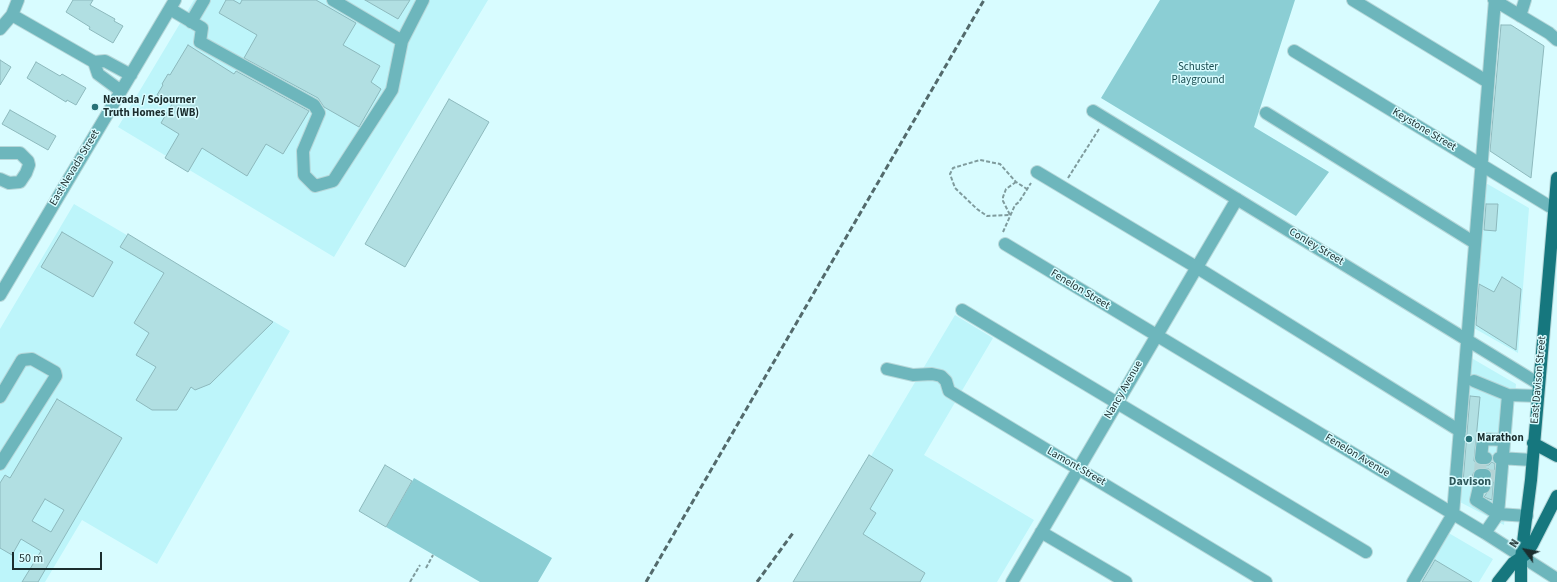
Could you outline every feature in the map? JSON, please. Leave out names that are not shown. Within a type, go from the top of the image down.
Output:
[{"type":"main road","name":"East Davison Street","points":[[1521,582],[1521,558],[1527,516],[1539,390],[1557,178]]},
{"type":"main road","points":[[1533,443],[1557,456]]},
{"type":"main road","points":[[1498,582],[1513,563],[1525,555],[1532,545],[1557,496]]},
{"type":"street","points":[[0,29],[12,15],[18,0]]},
{"type":"street","points":[[191,22],[204,0]]},
{"type":"street","points":[[333,0],[402,41]]},
{"type":"street","points":[[173,4],[191,22],[202,28],[200,42],[314,106],[318,113],[303,151],[304,175],[315,186],[333,181],[392,90],[402,41],[424,0]]},
{"type":"street","points":[[1353,0],[1488,82]]},
{"type":"street","points":[[1413,582],[1453,514],[1494,0],[1557,40]]},
{"type":"street","points":[[1520,16],[1525,0]]},
{"type":"street","name":"East Nevada Street","points":[[0,295],[173,4]]},
{"type":"street","points":[[12,15],[94,62],[105,61],[131,75]]},
{"type":"street","name":"Keystone Street","points":[[1294,51],[1554,209]]},
{"type":"street","points":[[94,62],[98,74],[121,91]]},
{"type":"street","name":"Conley Street","points":[[1093,111],[1467,339],[1539,390]]},
{"type":"street","points":[[1266,113],[1475,243]]},
{"type":"street","points":[[0,153],[20,153],[28,161],[29,165],[20,182],[9,183],[0,179]]},
{"type":"street","points":[[1037,172],[1460,431]]},
{"type":"street","name":"Nancy Avenue","points":[[1012,582],[1237,199]]},
{"type":"street","name":"Fenelon Street","points":[[1005,244],[1156,336]]},
{"type":"street","points":[[962,310],[1366,552]]},
{"type":"street","name":"Fenelon Avenue","points":[[1156,336],[1485,533],[1521,558],[1557,579]]},
{"type":"street","points":[[0,397],[22,360],[32,359],[55,372],[56,376],[0,464]]},
{"type":"street","name":"Lamont Street","points":[[887,369],[913,375],[938,374],[946,381],[948,390],[1266,582]]},
{"type":"street","points":[[1474,381],[1508,395],[1539,390]]},
{"type":"street","points":[[1508,395],[1501,458],[1476,500],[1498,514],[1527,516]]},
{"type":"street","points":[[1483,458],[1483,439],[1504,440]]},
{"type":"street","points":[[1501,458],[1532,460]]},
{"type":"street","points":[[1485,533],[1498,514],[1489,480]]},
{"type":"street","points":[[1042,532],[1126,582]]},
{"type":"path","points":[[1062,187],[1100,128],[1106,130],[1111,122]]},
{"type":"path","points":[[1010,215],[987,216],[977,209],[955,188],[950,174],[953,168],[980,160],[1000,164],[1016,182],[1027,189]]},
{"type":"path","points":[[1005,244],[1003,242],[1003,232],[1010,215],[1037,172]]},
{"type":"path","points":[[1010,215],[1003,201],[1003,197],[1006,189],[1016,182]]},
{"type":"path","points":[[426,568],[433,555]]},
{"type":"path","points":[[410,582],[420,565]]},
{"type":"shaded area","points":[[194,0],[488,0],[334,257],[118,127]]},
{"type":"shaded area","points":[[1484,182],[1529,208],[1518,353],[1472,327]]},
{"type":"shaded area","points":[[74,204],[290,331],[157,564],[82,520],[45,582],[0,582],[0,329]]},
{"type":"shaded area","points":[[955,315],[993,338],[924,455],[1034,520],[997,582],[796,582]]},
{"type":"shaded area","points":[[1468,356],[1516,384],[1504,525],[1458,501]]},
{"type":"shaded area","points":[[1447,532],[1493,559],[1479,582],[1418,582]]},
{"type":"green space","name":"Schuster Playground","points":[[1160,0],[1295,0],[1254,127],[1329,172],[1296,216],[1101,98]]},
{"type":"green space","points":[[414,478],[552,558],[538,582],[480,582],[386,527]]},
{"type":"building","points":[[73,0],[93,0],[90,5],[115,19],[114,21],[123,26],[113,43],[89,29],[90,27],[66,12]]},
{"type":"building","points":[[226,0],[233,0],[240,4],[242,0],[316,0],[356,23],[343,45],[380,66],[371,82],[381,89],[359,127],[324,107],[318,98],[244,58],[257,35],[219,13]]},
{"type":"building","points":[[365,0],[410,0],[398,19]]},
{"type":"building","points":[[1501,25],[1511,25],[1544,46],[1531,178],[1490,151]]},
{"type":"building","points":[[188,45],[234,74],[236,71],[309,111],[283,154],[266,144],[247,176],[202,148],[188,172],[165,158],[179,134],[161,123],[172,104],[157,95],[168,74],[170,75]]},
{"type":"building","points":[[0,60],[11,67],[0,85]]},
{"type":"building","points":[[36,62],[60,76],[62,74],[86,88],[76,105],[67,100],[66,102],[27,78]]},
{"type":"building","points":[[449,99],[489,122],[405,267],[365,244]]},
{"type":"building","points":[[10,110],[56,136],[48,150],[2,124]]},
{"type":"building","points":[[1486,204],[1498,204],[1496,231],[1484,230]]},
{"type":"building","points":[[62,232],[113,262],[93,297],[41,267]]},
{"type":"building","points":[[128,234],[273,322],[210,384],[195,390],[191,387],[177,410],[152,410],[136,400],[156,367],[136,355],[149,333],[134,323],[164,273],[120,247]]},
{"type":"building","points":[[1502,277],[1521,289],[1516,350],[1476,325],[1479,284],[1494,292]]},
{"type":"building","name":"Marathon","points":[[1470,396],[1480,397],[1474,461],[1481,465],[1489,465],[1492,462],[1495,464],[1492,500],[1484,497],[1491,487],[1489,481],[1492,475],[1489,469],[1477,468],[1473,474],[1472,483],[1463,482]]},
{"type":"building","points":[[57,399],[122,438],[38,582],[22,582],[41,551],[21,539],[12,555],[0,548],[0,483],[5,475],[10,478]],"holes":[[[45,499],[64,510],[51,532],[32,521]]]},
{"type":"building","points":[[869,455],[893,470],[870,509],[876,513],[863,534],[925,573],[920,582],[793,582]]},
{"type":"building","points":[[385,465],[412,481],[386,527],[359,511]]},
{"type":"building","points":[[1435,560],[1472,582],[1422,582]]},
{"type":"tunnel","points":[[1480,472],[1481,459]]},
{"type":"tunnel","points":[[1485,475],[1497,476]]},
{"type":"railway","points":[[646,582],[984,0]]},
{"type":"railway","points":[[757,582],[793,533]]},
{"type":"place","name":"Nevada / Sojourner Truth Homes E (WB)","points":[[95,107]]},
{"type":"place","name":"Marathon","points":[[1469,439]]},
{"type":"district","name":"Davison","points":[[1470,482]]}]
